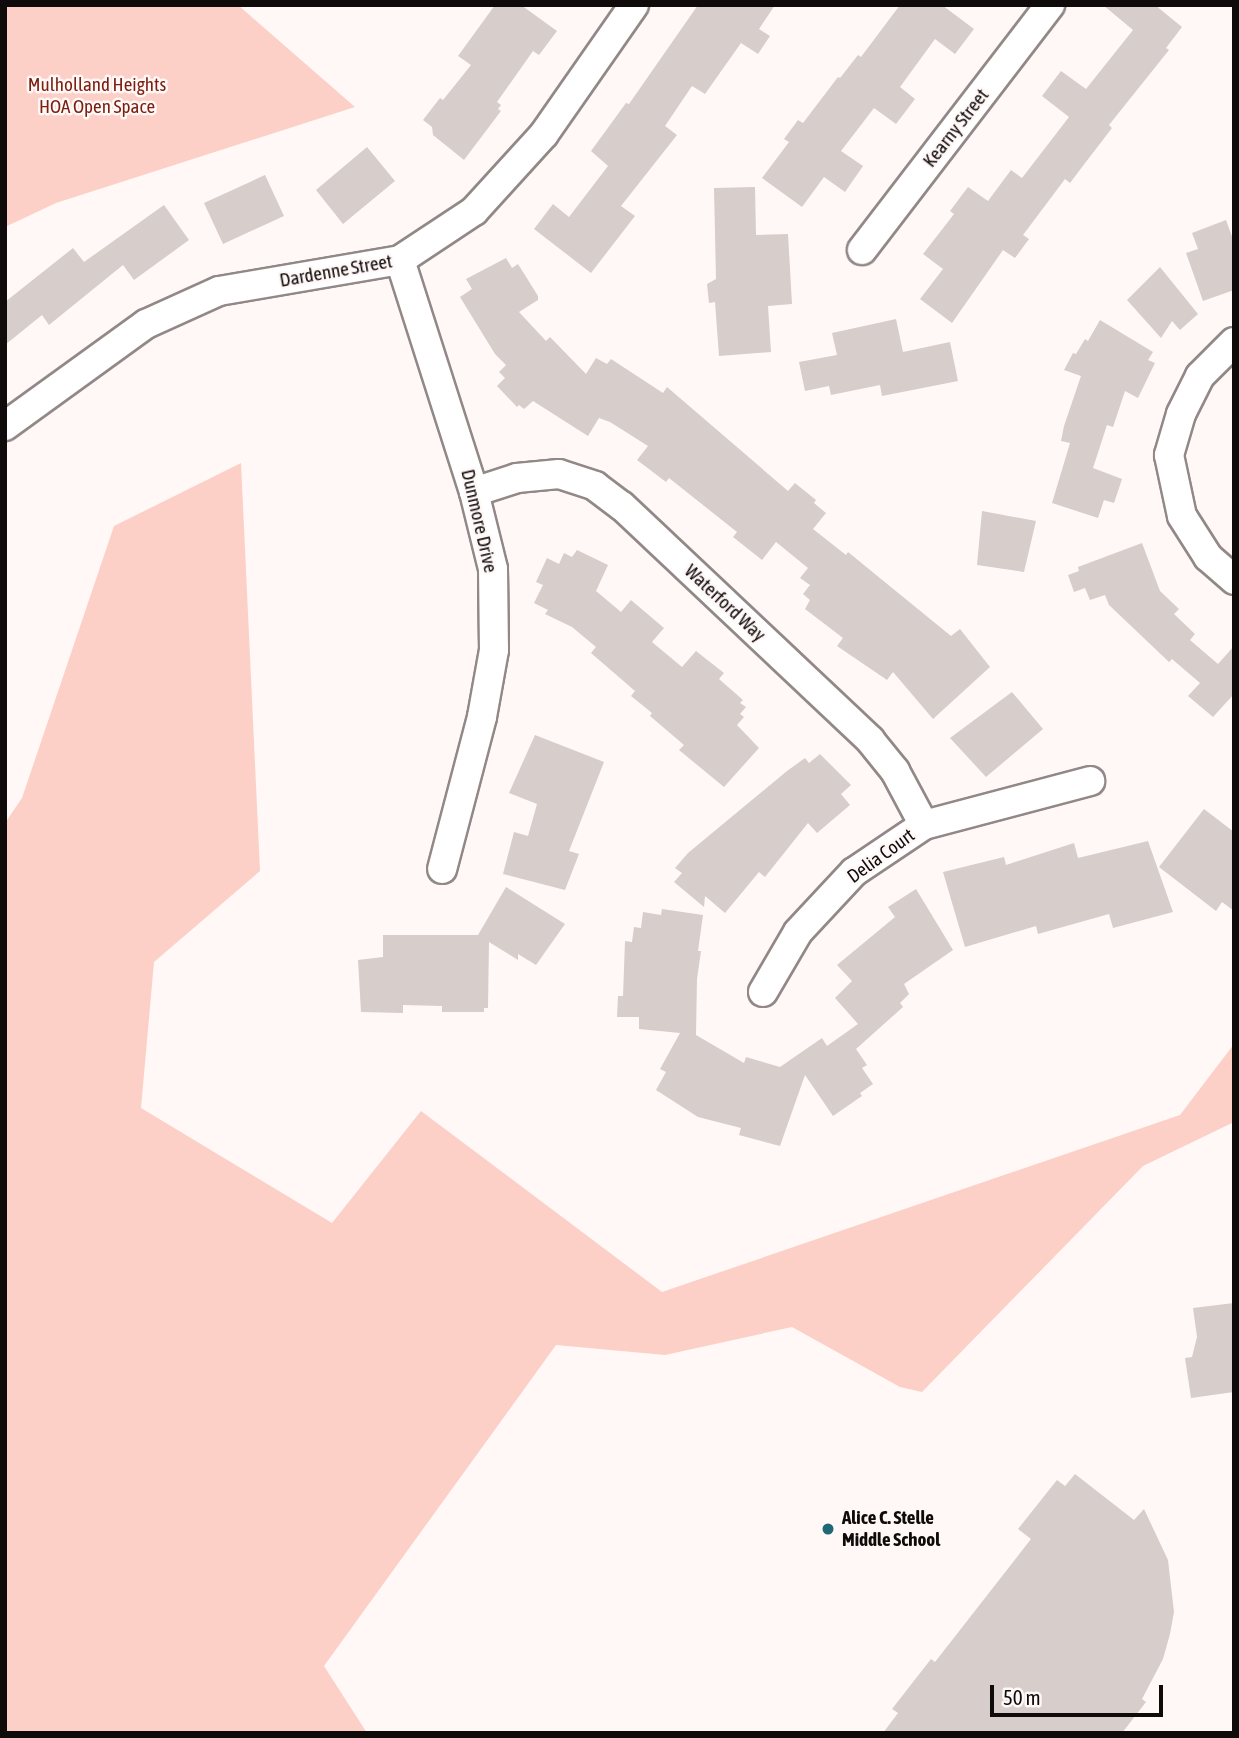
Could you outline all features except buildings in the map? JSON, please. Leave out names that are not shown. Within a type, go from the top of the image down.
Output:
[{"type":"street","name":"Dardenne Street","points":[[5,426],[146,324],[219,291],[400,260],[474,211],[544,134],[634,5]]},
{"type":"street","name":"Kearny Street","points":[[862,250],[1051,5]]},
{"type":"street","name":"Dunmore Drive","points":[[400,260],[474,492],[493,569],[494,650],[482,717],[442,869]]},
{"type":"street","points":[[1234,342],[1200,376],[1181,414],[1169,455],[1182,516],[1208,557],[1234,580]]},
{"type":"street","name":"Waterford Way","points":[[474,492],[517,478],[559,474],[595,486],[622,506],[870,740],[895,771],[924,825]]},
{"type":"street","name":"Delia Court","points":[[763,992],[797,932],[854,872],[924,825],[1090,781]]},
{"type":"green space","name":"Mulholland Heights HOA Open Space","points":[[5,5],[238,5],[355,107],[56,203],[5,227]]},
{"type":"green space","points":[[241,463],[260,871],[154,962],[141,1108],[332,1223],[421,1111],[662,1292],[1180,1115],[1234,1044],[1234,1122],[1143,1166],[922,1392],[900,1387],[792,1327],[665,1355],[556,1345],[324,1666],[367,1733],[5,1733],[5,823],[22,798],[114,526]]},
{"type":"place","name":"Alice C. Stelle Middle School","points":[[828,1529]]}]
